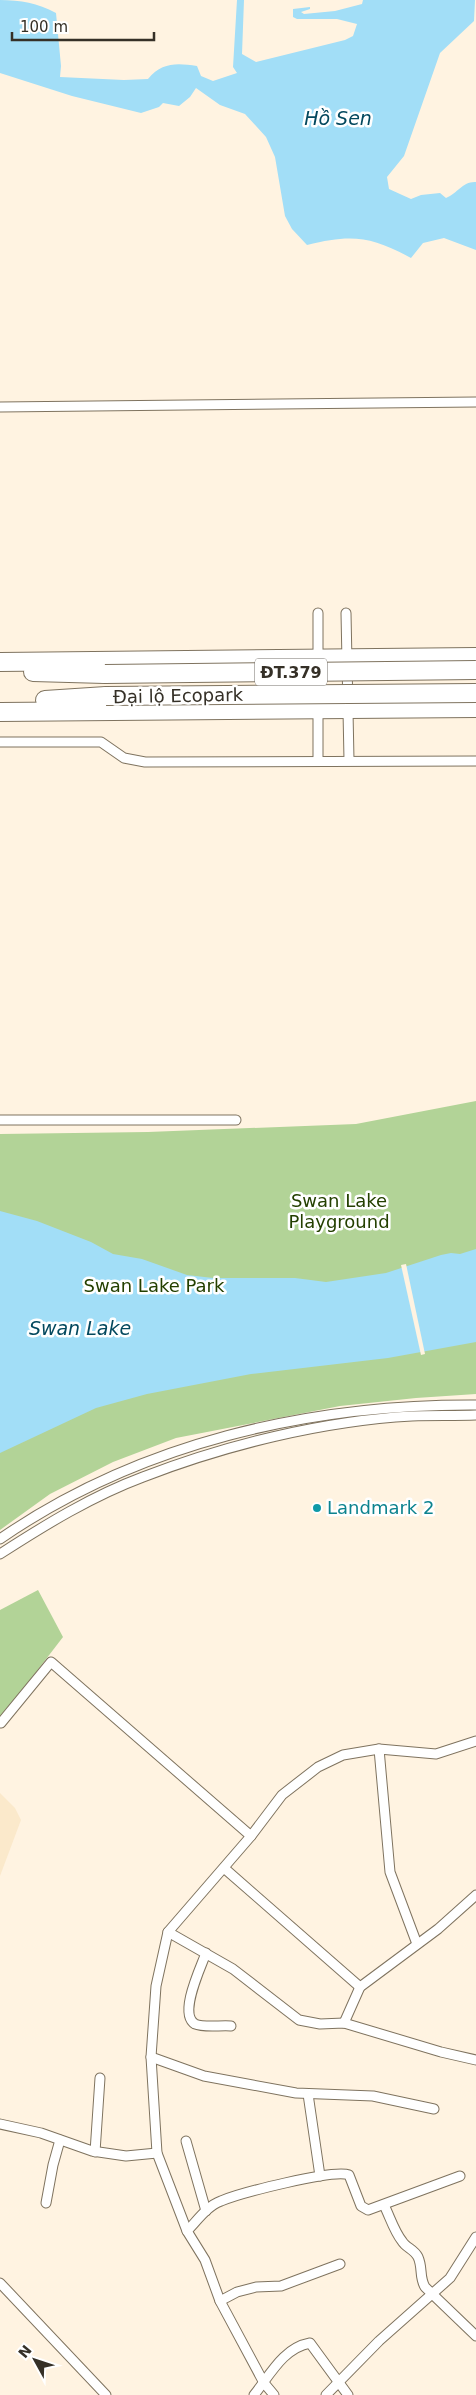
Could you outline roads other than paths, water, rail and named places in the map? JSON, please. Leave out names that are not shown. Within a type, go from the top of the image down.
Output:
[{"type":"highway","points":[[0,662],[476,657]]},
{"type":"highway","name":"Đại lộ Ecopark","points":[[0,671],[105,674],[476,670]]},
{"type":"highway","name":"Đại lộ Ecopark","points":[[0,703],[106,696],[476,693]]},
{"type":"highway","points":[[0,712],[476,708]]},
{"type":"street","points":[[0,407],[476,402]]},
{"type":"street","points":[[318,613],[318,760]]},
{"type":"street","points":[[346,613],[349,760]]},
{"type":"street","points":[[0,742],[101,742],[124,758],[145,762],[476,760]]},
{"type":"street","points":[[0,1120],[236,1120]]},
{"type":"street","points":[[433,1404],[433,1416]]},
{"type":"street","points":[[0,1538],[74,1493],[137,1466],[240,1432],[314,1416],[406,1405],[476,1404]]},
{"type":"street","points":[[0,1554],[43,1526],[142,1477],[242,1444],[296,1432],[401,1417],[476,1415]]},
{"type":"street","points":[[137,1466],[142,1477]]},
{"type":"street","points":[[1,1723],[51,1662],[251,1836]]},
{"type":"street","points":[[274,2395],[264,2383],[220,2301],[206,2260],[187,2232],[157,2153],[151,2056],[156,1986],[168,1932],[251,1836],[282,1795],[318,1766],[343,1755],[379,1749],[436,1754],[475,1743]]},
{"type":"street","points":[[379,1749],[390,1872],[417,1944]]},
{"type":"street","points":[[224,1868],[360,1987]]},
{"type":"street","points":[[344,2023],[360,1987],[417,1944],[476,1895]]},
{"type":"street","points":[[168,1932],[233,1969],[299,2020],[320,2024],[344,2023],[441,2052],[476,2060]]},
{"type":"street","points":[[206,1953],[191,1990],[190,2016],[193,2022],[201,2026],[231,2026]]},
{"type":"street","points":[[151,2056],[204,2076],[308,2094],[373,2096],[434,2109]]},
{"type":"street","points":[[95,2152],[100,2078]]},
{"type":"street","points":[[308,2094],[320,2176]]},
{"type":"street","points":[[0,2124],[41,2133],[95,2152],[126,2156],[157,2153]]},
{"type":"street","points":[[46,2203],[60,2140]]},
{"type":"street","points":[[186,2141],[206,2211]]},
{"type":"street","points":[[187,2232],[206,2211],[220,2201],[320,2176],[347,2174],[364,2208],[370,2210],[460,2176]]},
{"type":"street","points":[[384,2205],[398,2236],[404,2244],[414,2251],[419,2260],[422,2268],[421,2281],[431,2294],[476,2336]]},
{"type":"street","points":[[327,2394],[379,2341],[450,2278],[476,2237]]},
{"type":"street","points":[[220,2301],[237,2292],[256,2287],[281,2286],[340,2264]]},
{"type":"street","points":[[0,2283],[106,2395]]},
{"type":"street","points":[[254,2395],[276,2363],[300,2345],[310,2343],[323,2358],[338,2383],[348,2395]]},
{"type":"water","name":"Hồ Sen","points":[[0,0],[29,3],[56,13],[61,66],[60,77],[124,80],[148,79],[159,69],[170,65],[183,64],[197,66],[201,76],[213,81],[237,73],[233,67],[237,0],[244,0],[242,54],[256,62],[345,40],[353,36],[357,24],[337,19],[297,19],[293,17],[293,9],[310,7],[310,9],[301,12],[304,14],[335,11],[362,4],[363,0],[475,0],[474,21],[440,53],[404,156],[387,177],[389,189],[411,199],[421,195],[440,193],[446,198],[464,185],[476,182],[476,250],[444,238],[423,243],[411,258],[384,245],[361,239],[336,239],[307,245],[292,229],[285,216],[275,157],[266,137],[245,114],[220,105],[196,88],[190,97],[179,106],[163,103],[159,107],[141,113],[72,96],[0,73]]},
{"type":"water","name":"Swan Lake","points":[[0,1211],[37,1221],[91,1242],[113,1254],[142,1259],[187,1275],[213,1278],[295,1278],[326,1282],[386,1273],[441,1255],[460,1254],[476,1249],[476,1342],[388,1358],[251,1374],[147,1394],[96,1408],[0,1453]]},
{"type":"place","name":"Landmark 2","points":[[317,1508]]},
{"type":"park label","name":"Swan Lake Playground","points":[[339,1211]]},
{"type":"park label","name":"Swan Lake Park","points":[[154,1286]]}]
